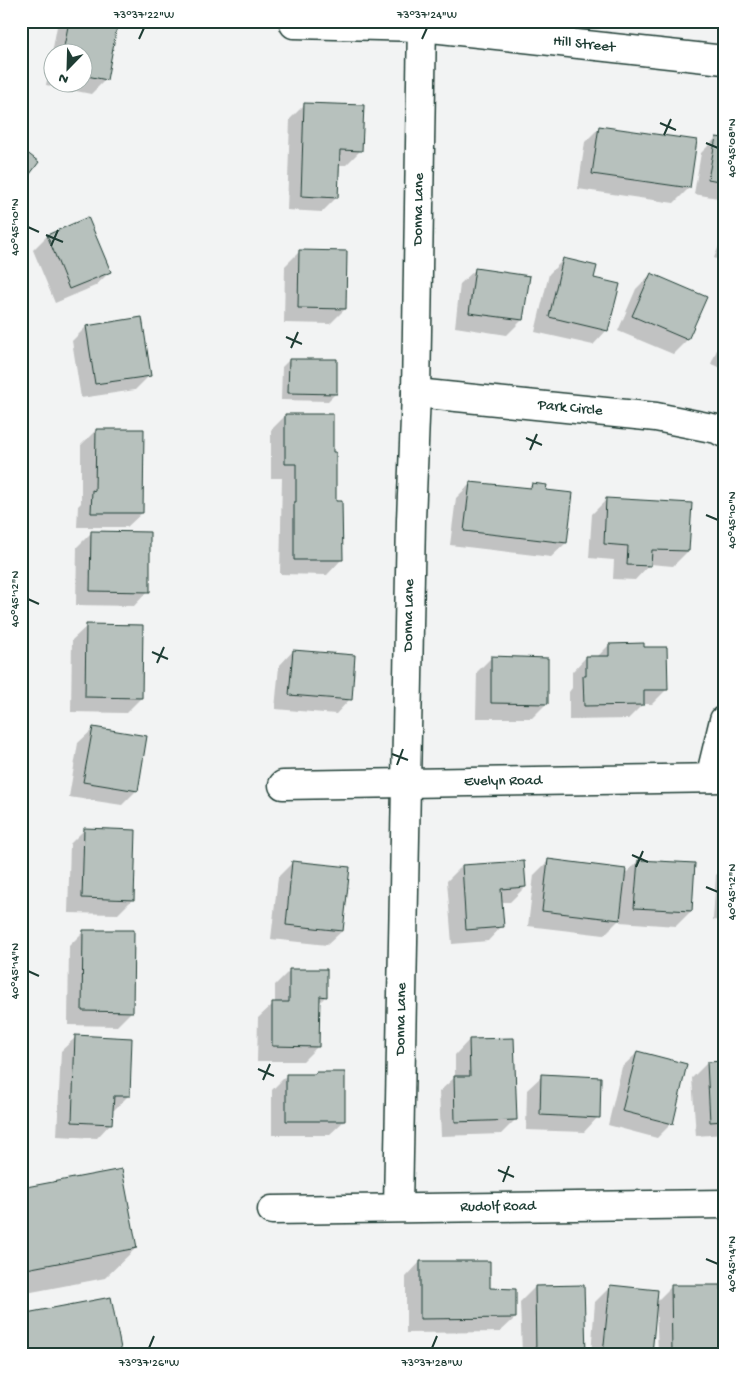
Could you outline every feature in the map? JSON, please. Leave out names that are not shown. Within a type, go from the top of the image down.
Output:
[{"type":"street","name":"Hill Street","points":[[294,24],[422,24],[724,60]]},
{"type":"street","name":"Donna Lane","points":[[398,1207],[422,24]]},
{"type":"street","name":"Park Circle","points":[[416,393],[656,418],[717,429],[724,433]]},
{"type":"street","points":[[717,778],[724,720]]},
{"type":"street","name":"Evelyn Road","points":[[283,785],[717,778]]},
{"type":"street","name":"Rudolf Road","points":[[272,1210],[724,1204]]},
{"type":"building","points":[[69,21],[118,21],[107,80],[92,77],[92,42],[65,42]]},
{"type":"building","points":[[304,103],[364,105],[362,151],[340,150],[338,198],[301,196]]},
{"type":"building","points":[[599,126],[697,140],[690,188],[592,174]]},
{"type":"building","points":[[716,137],[724,138],[724,182],[708,179]]},
{"type":"building","points":[[21,148],[39,162],[21,186]]},
{"type":"building","points":[[88,217],[111,272],[69,289],[47,235]]},
{"type":"building","points":[[299,250],[347,251],[346,309],[298,308]]},
{"type":"building","points":[[563,258],[597,266],[594,278],[620,284],[608,331],[549,317]]},
{"type":"building","points":[[475,268],[530,276],[523,320],[469,313]]},
{"type":"building","points":[[651,273],[707,297],[688,340],[632,316]]},
{"type":"building","points":[[142,317],[151,376],[95,384],[86,326]]},
{"type":"building","points":[[289,359],[337,359],[337,394],[288,393]]},
{"type":"building","points":[[285,414],[333,414],[333,452],[336,452],[336,501],[342,501],[343,560],[294,560],[296,464],[285,464]]},
{"type":"building","points":[[96,429],[144,429],[143,513],[91,513],[92,490],[95,491]]},
{"type":"building","points":[[470,482],[531,488],[532,483],[547,485],[546,490],[573,493],[567,543],[464,531]]},
{"type":"building","points":[[606,498],[692,503],[689,551],[652,550],[651,566],[627,565],[628,546],[604,544]]},
{"type":"building","points":[[91,531],[150,532],[150,592],[90,591]]},
{"type":"building","points":[[86,624],[143,625],[142,698],[85,697]]},
{"type":"building","points":[[644,643],[644,647],[667,647],[668,690],[644,690],[644,705],[584,706],[583,676],[586,676],[586,656],[609,656],[609,644]]},
{"type":"building","points":[[293,650],[355,655],[352,700],[289,695]]},
{"type":"building","points":[[491,656],[548,658],[548,704],[491,703]]},
{"type":"building","points":[[93,727],[147,736],[138,791],[83,782]]},
{"type":"building","points":[[84,828],[136,830],[134,900],[82,898]]},
{"type":"building","points":[[548,859],[626,869],[620,920],[542,911]]},
{"type":"building","points":[[638,860],[695,863],[692,911],[634,908]]},
{"type":"building","points":[[292,861],[350,867],[343,931],[286,925]]},
{"type":"building","points":[[524,861],[526,887],[501,889],[504,927],[466,930],[462,865]]},
{"type":"building","points":[[83,930],[134,930],[133,1012],[82,1011]]},
{"type":"building","points":[[289,969],[327,969],[327,997],[320,996],[319,1047],[272,1046],[272,1002],[289,1002]]},
{"type":"building","points":[[75,1035],[132,1038],[130,1096],[114,1096],[112,1124],[72,1122]]},
{"type":"building","points":[[514,1038],[517,1120],[455,1122],[454,1076],[470,1076],[469,1039]]},
{"type":"building","points":[[637,1051],[687,1064],[673,1124],[622,1111]]},
{"type":"building","points":[[724,1061],[724,1121],[710,1122],[707,1062]]},
{"type":"building","points":[[316,1072],[345,1072],[345,1121],[286,1121],[286,1074],[315,1074]]},
{"type":"building","points":[[541,1074],[601,1077],[600,1118],[540,1115]]},
{"type":"building","points":[[122,1169],[137,1248],[21,1270],[21,1188]]},
{"type":"building","points":[[420,1261],[490,1261],[490,1288],[516,1289],[516,1318],[420,1319]]},
{"type":"building","points":[[584,1285],[586,1354],[536,1354],[535,1286]]},
{"type":"building","points":[[610,1285],[658,1290],[652,1354],[603,1354]]},
{"type":"building","points":[[671,1285],[721,1285],[722,1354],[672,1354]]},
{"type":"building","points":[[111,1297],[122,1354],[21,1354],[21,1314]]}]
